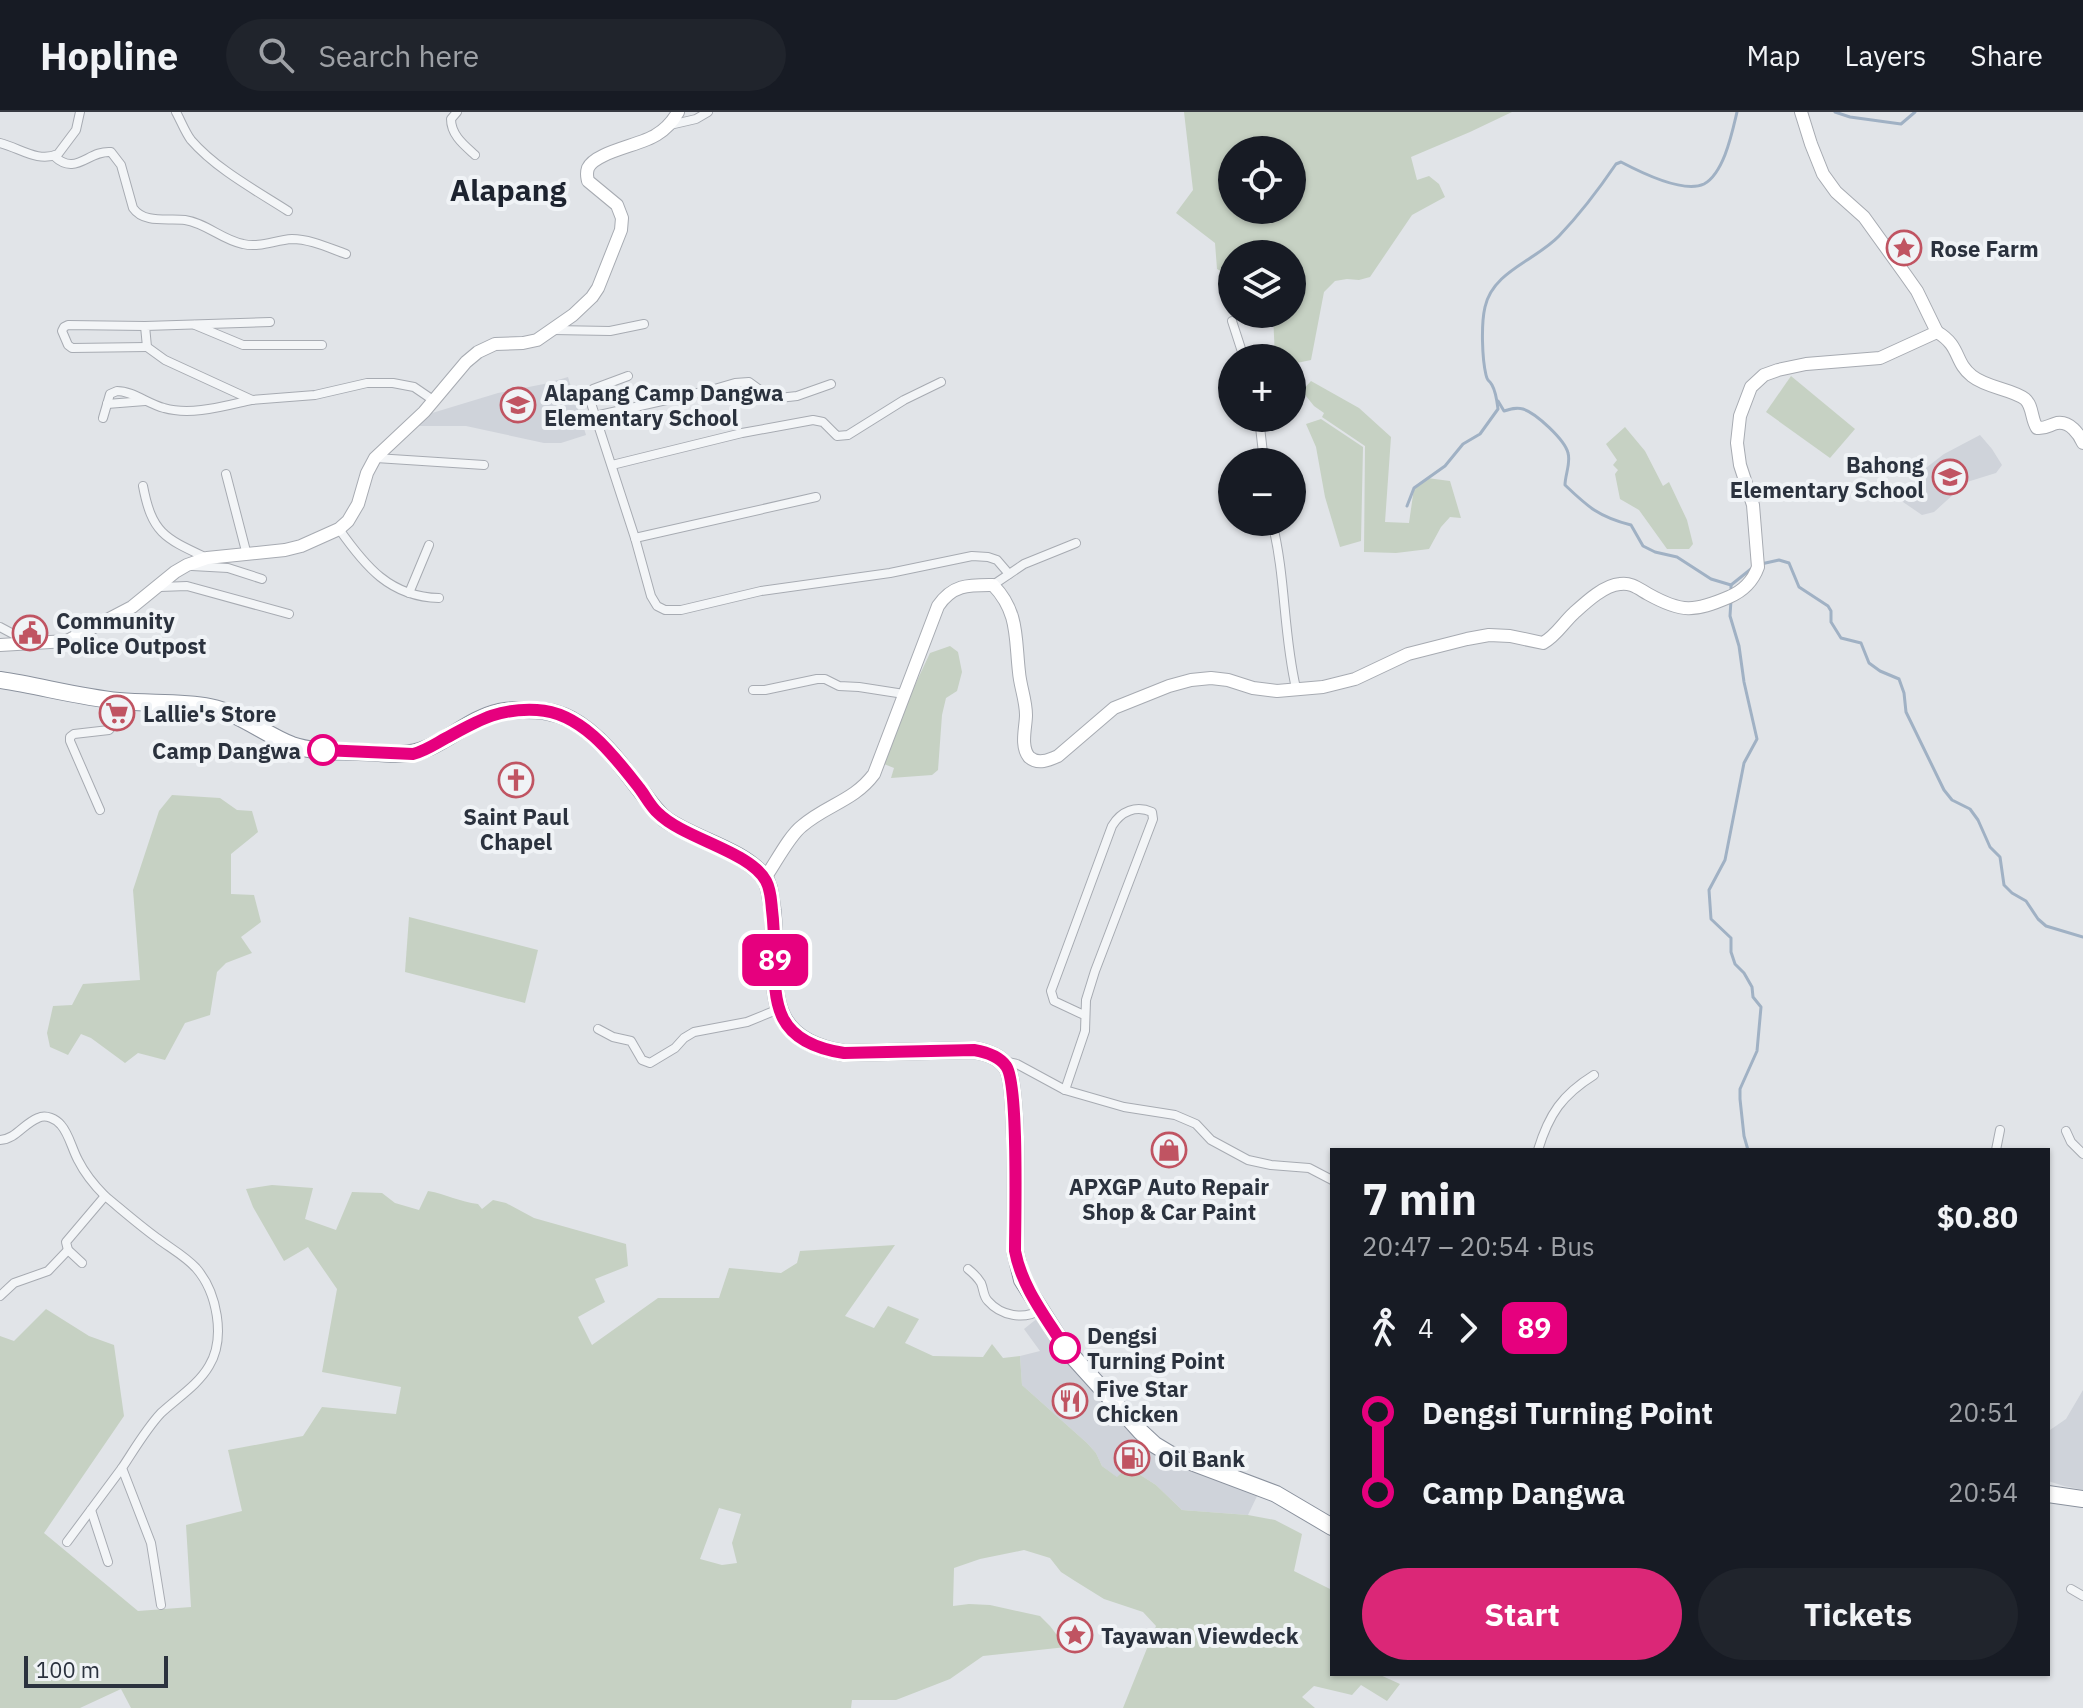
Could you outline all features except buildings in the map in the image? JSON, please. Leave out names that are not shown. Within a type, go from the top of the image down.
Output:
[{"type":"highway","points":[[0,680],[117,701],[209,707],[235,715],[301,748],[397,754],[423,751],[499,712],[538,710],[553,712],[571,720],[611,754],[657,813],[682,830],[735,856],[765,878],[774,920],[779,1009],[792,1032],[825,1050],[870,1054],[932,1049],[974,1050],[999,1059],[1008,1068],[1014,1102],[1015,1251],[1022,1280],[1065,1348],[1155,1445],[1170,1454],[1276,1494],[1330,1526]]},
{"type":"highway","points":[[2050,1494],[2083,1499]]},
{"type":"street","points":[[0,143],[39,157],[54,156],[72,137],[80,112]]},
{"type":"street","points":[[176,112],[197,145],[236,177],[288,211]]},
{"type":"street","points":[[457,112],[451,119],[451,128],[475,155]]},
{"type":"street","points":[[0,645],[67,641],[132,607],[187,565],[207,558],[301,546],[339,529],[358,504],[375,458],[411,425],[452,376],[478,352],[495,344],[530,342],[543,337],[592,297],[621,230],[622,218],[619,209],[591,185],[587,176],[589,167],[600,158],[655,136],[670,125],[678,112]]},
{"type":"street","points":[[670,125],[696,119],[708,112]]},
{"type":"street","points":[[1802,118],[1830,185],[1864,217],[1921,299],[1937,332],[1951,342],[1971,376],[2025,399],[2037,428],[2065,424],[2076,432],[2083,443]]},
{"type":"street","points":[[54,156],[60,162],[72,165],[101,152],[114,154],[121,165],[133,208],[144,217],[195,223],[241,244],[260,245],[296,239],[346,254]]},
{"type":"street","points":[[252,400],[165,360],[147,347],[72,348],[62,331],[68,325],[270,322]]},
{"type":"street","points":[[194,324],[243,345],[322,345]]},
{"type":"street","points":[[552,330],[620,331],[644,324]]},
{"type":"street","points":[[145,326],[147,347]]},
{"type":"street","points":[[993,585],[1011,610],[1016,627],[1026,717],[1025,747],[1028,755],[1036,761],[1048,761],[1058,756],[1114,708],[1169,686],[1211,678],[1277,691],[1339,685],[1408,654],[1489,635],[1543,643],[1556,634],[1574,613],[1609,587],[1620,584],[1632,584],[1675,607],[1706,607],[1739,592],[1755,574],[1753,505],[1740,465],[1737,443],[1744,404],[1751,387],[1757,380],[1778,370],[1806,364],[1880,358],[1937,332]]},
{"type":"street","points":[[628,376],[590,391],[589,397],[651,596],[657,606],[665,610],[681,610],[761,591],[890,573],[972,556],[997,560],[1009,574]]},
{"type":"street","points":[[595,416],[735,383],[749,382],[767,395],[779,398],[797,396],[831,384]]},
{"type":"street","points":[[612,465],[742,433],[817,419],[837,436],[848,435],[904,400],[941,382]]},
{"type":"street","points":[[103,418],[107,404],[146,401],[182,411],[252,400],[315,395],[367,383],[414,387],[433,400]]},
{"type":"street","points":[[375,458],[484,465]]},
{"type":"street","points":[[226,474],[247,555]]},
{"type":"street","points":[[143,486],[149,515],[158,529],[207,558]]},
{"type":"street","points":[[635,538],[816,497]]},
{"type":"street","points":[[339,529],[366,566],[392,584],[409,593],[439,598]]},
{"type":"street","points":[[1275,536],[1296,688]]},
{"type":"street","points":[[765,878],[799,828],[856,794],[874,774],[944,596],[957,588],[993,585],[1039,557],[1076,543]]},
{"type":"street","points":[[409,593],[429,545]]},
{"type":"street","points":[[187,565],[228,568],[262,579]]},
{"type":"street","points":[[155,588],[187,586],[289,614]]},
{"type":"street","points":[[0,627],[31,644]]},
{"type":"street","points":[[753,690],[825,679],[839,686],[904,694]]},
{"type":"street","points":[[100,810],[70,737],[109,730],[116,721],[117,701]]},
{"type":"street","points":[[1065,1090],[1085,1031],[1086,1000],[1095,971],[1153,819],[1149,809],[1130,810],[1116,819],[1112,826],[1051,991],[1054,1001],[1084,1015]]},
{"type":"street","points":[[598,1029],[631,1041],[647,1063],[675,1048],[694,1032],[747,1022],[779,1009]]},
{"type":"street","points":[[999,1059],[1017,1064],[1065,1090],[1124,1107],[1175,1115],[1196,1124],[1211,1140],[1248,1160],[1309,1168],[1330,1179]]},
{"type":"street","points":[[1539,1148],[1544,1131],[1562,1099],[1594,1075]]},
{"type":"street","points":[[0,1140],[12,1138],[45,1116],[62,1125],[79,1162],[105,1196],[196,1268],[212,1299],[218,1324],[216,1349],[209,1366],[158,1416],[67,1542]]},
{"type":"street","points":[[1996,1148],[2000,1130]]},
{"type":"street","points":[[2066,1131],[2071,1142],[2083,1154]]},
{"type":"street","points":[[82,1263],[68,1250],[68,1238],[105,1196]]},
{"type":"street","points":[[0,1296],[14,1283],[48,1271],[68,1250]]},
{"type":"street","points":[[968,1269],[979,1280],[984,1297],[999,1311],[1024,1316],[1041,1309]]},
{"type":"street","points":[[122,1468],[151,1543],[161,1605]]},
{"type":"street","points":[[91,1510],[108,1562]]},
{"type":"street","points":[[2071,1589],[2083,1596]]},
{"type":"shaded area","name":"Alapang Camp Dangwa Elementary School","points":[[568,377],[586,435],[561,443],[544,443],[466,426],[415,426],[419,417],[498,393]]},
{"type":"shaded area","name":"Bahong Elementary School","points":[[1980,435],[2002,465],[1996,473],[1967,482],[1934,512],[1922,515],[1903,502],[1922,471],[1944,454]]},
{"type":"shaded area","points":[[1039,1317],[1056,1348],[1123,1426],[1150,1450],[1259,1492],[1248,1515],[1182,1510],[1156,1485],[1128,1467],[1118,1478],[1102,1466],[1087,1443],[1022,1385],[1020,1356],[1040,1351],[1024,1329]]},
{"type":"shaded area","points":[[2083,1390],[2083,1490],[2050,1482],[2050,1430],[2066,1419]]},
{"type":"green space","points":[[1184,112],[1512,112],[1411,157],[1417,180],[1429,176],[1439,184],[1445,197],[1412,215],[1370,277],[1335,281],[1324,292],[1311,360],[1306,361],[1306,344],[1274,344],[1274,328],[1306,328],[1306,240],[1218,240],[1218,270],[1215,243],[1176,213],[1193,190]]},
{"type":"green space","points":[[1791,376],[1855,429],[1830,458],[1766,412]]},
{"type":"green space","points":[[1311,381],[1359,408],[1391,437],[1385,522],[1409,523],[1414,488],[1427,478],[1450,481],[1461,518],[1450,517],[1429,549],[1396,553],[1364,552],[1365,446],[1322,417],[1324,413],[1306,396],[1306,387]]},
{"type":"green space","points":[[1321,419],[1363,447],[1361,541],[1340,547],[1325,497],[1316,447],[1306,424]]},
{"type":"green space","points":[[1625,427],[1645,451],[1663,486],[1669,482],[1687,520],[1693,544],[1689,549],[1667,549],[1639,510],[1620,499],[1615,474],[1618,470],[1613,465],[1617,460],[1606,444]]},
{"type":"green space","points":[[950,646],[958,652],[962,672],[957,691],[946,698],[938,770],[932,775],[891,778],[894,768],[884,764],[898,721],[930,653]]},
{"type":"green space","points":[[172,795],[220,798],[237,810],[252,811],[258,832],[231,854],[231,894],[254,895],[261,922],[241,937],[252,953],[226,963],[217,972],[210,1015],[185,1023],[165,1060],[138,1053],[125,1063],[81,1034],[68,1055],[50,1047],[47,1033],[53,1006],[72,1005],[83,984],[140,980],[133,890],[159,811]]},
{"type":"green space","points":[[409,917],[538,950],[525,1003],[405,972]]},
{"type":"green space","points":[[272,1185],[313,1188],[305,1219],[336,1230],[352,1192],[382,1193],[395,1203],[419,1210],[428,1191],[478,1204],[482,1209],[493,1200],[506,1203],[534,1218],[626,1244],[628,1266],[595,1279],[605,1302],[578,1317],[592,1345],[658,1298],[719,1298],[729,1268],[781,1273],[797,1263],[800,1251],[895,1245],[845,1316],[874,1328],[888,1306],[919,1319],[905,1343],[933,1356],[983,1357],[992,1344],[1003,1358],[1020,1356],[1022,1385],[1087,1443],[1102,1466],[1117,1477],[1128,1467],[1156,1485],[1182,1510],[1275,1520],[1302,1534],[1294,1571],[1330,1589],[1330,1676],[1382,1676],[1400,1684],[1387,1701],[1361,1685],[1352,1695],[1314,1686],[1302,1697],[1315,1708],[1123,1708],[1156,1626],[1143,1612],[1104,1599],[1075,1581],[1061,1572],[1050,1558],[1024,1550],[954,1568],[953,1606],[990,1605],[1040,1616],[1066,1647],[983,1656],[950,1679],[896,1700],[852,1700],[851,1708],[131,1708],[121,1689],[80,1708],[0,1708],[0,1336],[14,1341],[46,1309],[89,1336],[114,1345],[124,1416],[44,1533],[138,1611],[191,1607],[186,1525],[242,1511],[228,1450],[303,1436],[322,1407],[396,1414],[401,1387],[322,1372],[337,1289],[308,1247],[284,1261],[246,1189]],"holes":[[[719,1508],[741,1514],[732,1543],[737,1563],[722,1565],[700,1559]]]},
{"type":"waterway","points":[[1407,506],[1414,488],[1445,466],[1463,444],[1480,434],[1498,409],[1486,375],[1482,341],[1485,307],[1497,284],[1559,236],[1616,164],[1621,162],[1650,176],[1685,186],[1704,184],[1711,179],[1722,162],[1737,112]]},
{"type":"waterway","points":[[1835,112],[1901,124],[1915,112]]},
{"type":"waterway","points":[[1498,401],[1504,411],[1518,408],[1529,412],[1556,434],[1569,457],[1565,485],[1588,505],[1602,515],[1631,525],[1643,546],[1677,557],[1711,579],[1731,585],[1731,592]]},
{"type":"waterway","points":[[1761,564],[1779,560],[1789,563],[1799,587],[1828,606],[1831,622],[1841,638],[1861,643],[1869,663],[1899,679],[1906,712],[1944,790],[1952,800],[1970,809],[1978,820],[1990,847],[2000,857],[2004,885],[2026,901],[2046,926],[2083,937]]},
{"type":"waterway","points":[[1731,585],[1751,569]]},
{"type":"waterway","points":[[1731,600],[1730,616],[1757,739],[1744,763],[1725,860],[1709,890],[1711,919],[1731,938],[1735,964],[1744,973],[1752,987],[1753,997],[1761,1007],[1757,1051],[1740,1089],[1747,1148]]},
{"type":"bus line","name":"89","points":[[323,750],[413,754],[499,712],[538,710],[553,712],[571,720],[611,754],[657,813],[682,830],[735,856],[765,878],[774,920],[776,996],[784,1022],[792,1032],[811,1045],[844,1053],[974,1050],[999,1059],[1008,1068],[1014,1102],[1015,1251],[1018,1266],[1022,1280],[1065,1348]]},
{"type":"place","name":"Rose Farm","points":[[1904,248]]},
{"type":"place","name":"Alapang Camp Dangwa Elementary School","points":[[518,405]]},
{"type":"place","name":"Bahong Elementary School","points":[[1950,477]]},
{"type":"place","name":"Community Police Outpost","points":[[30,633]]},
{"type":"place","name":"Lallie's Store","points":[[117,713]]},
{"type":"place","name":"Camp Dangwa","points":[[323,750]]},
{"type":"place","name":"Saint Paul Chapel","points":[[516,780]]},
{"type":"place","name":"APXGP Auto Repair Shop & Car Paint","points":[[1169,1150]]},
{"type":"place","name":"Dengsi Turning Point","points":[[1065,1348]]},
{"type":"place","name":"Five Star Chicken","points":[[1070,1401]]},
{"type":"place","name":"Oil Bank","points":[[1132,1458]]},
{"type":"place","name":"Tayawan Viewdeck","points":[[1075,1635]]},
{"type":"district","name":"Alapang","points":[[508,189]]}]
